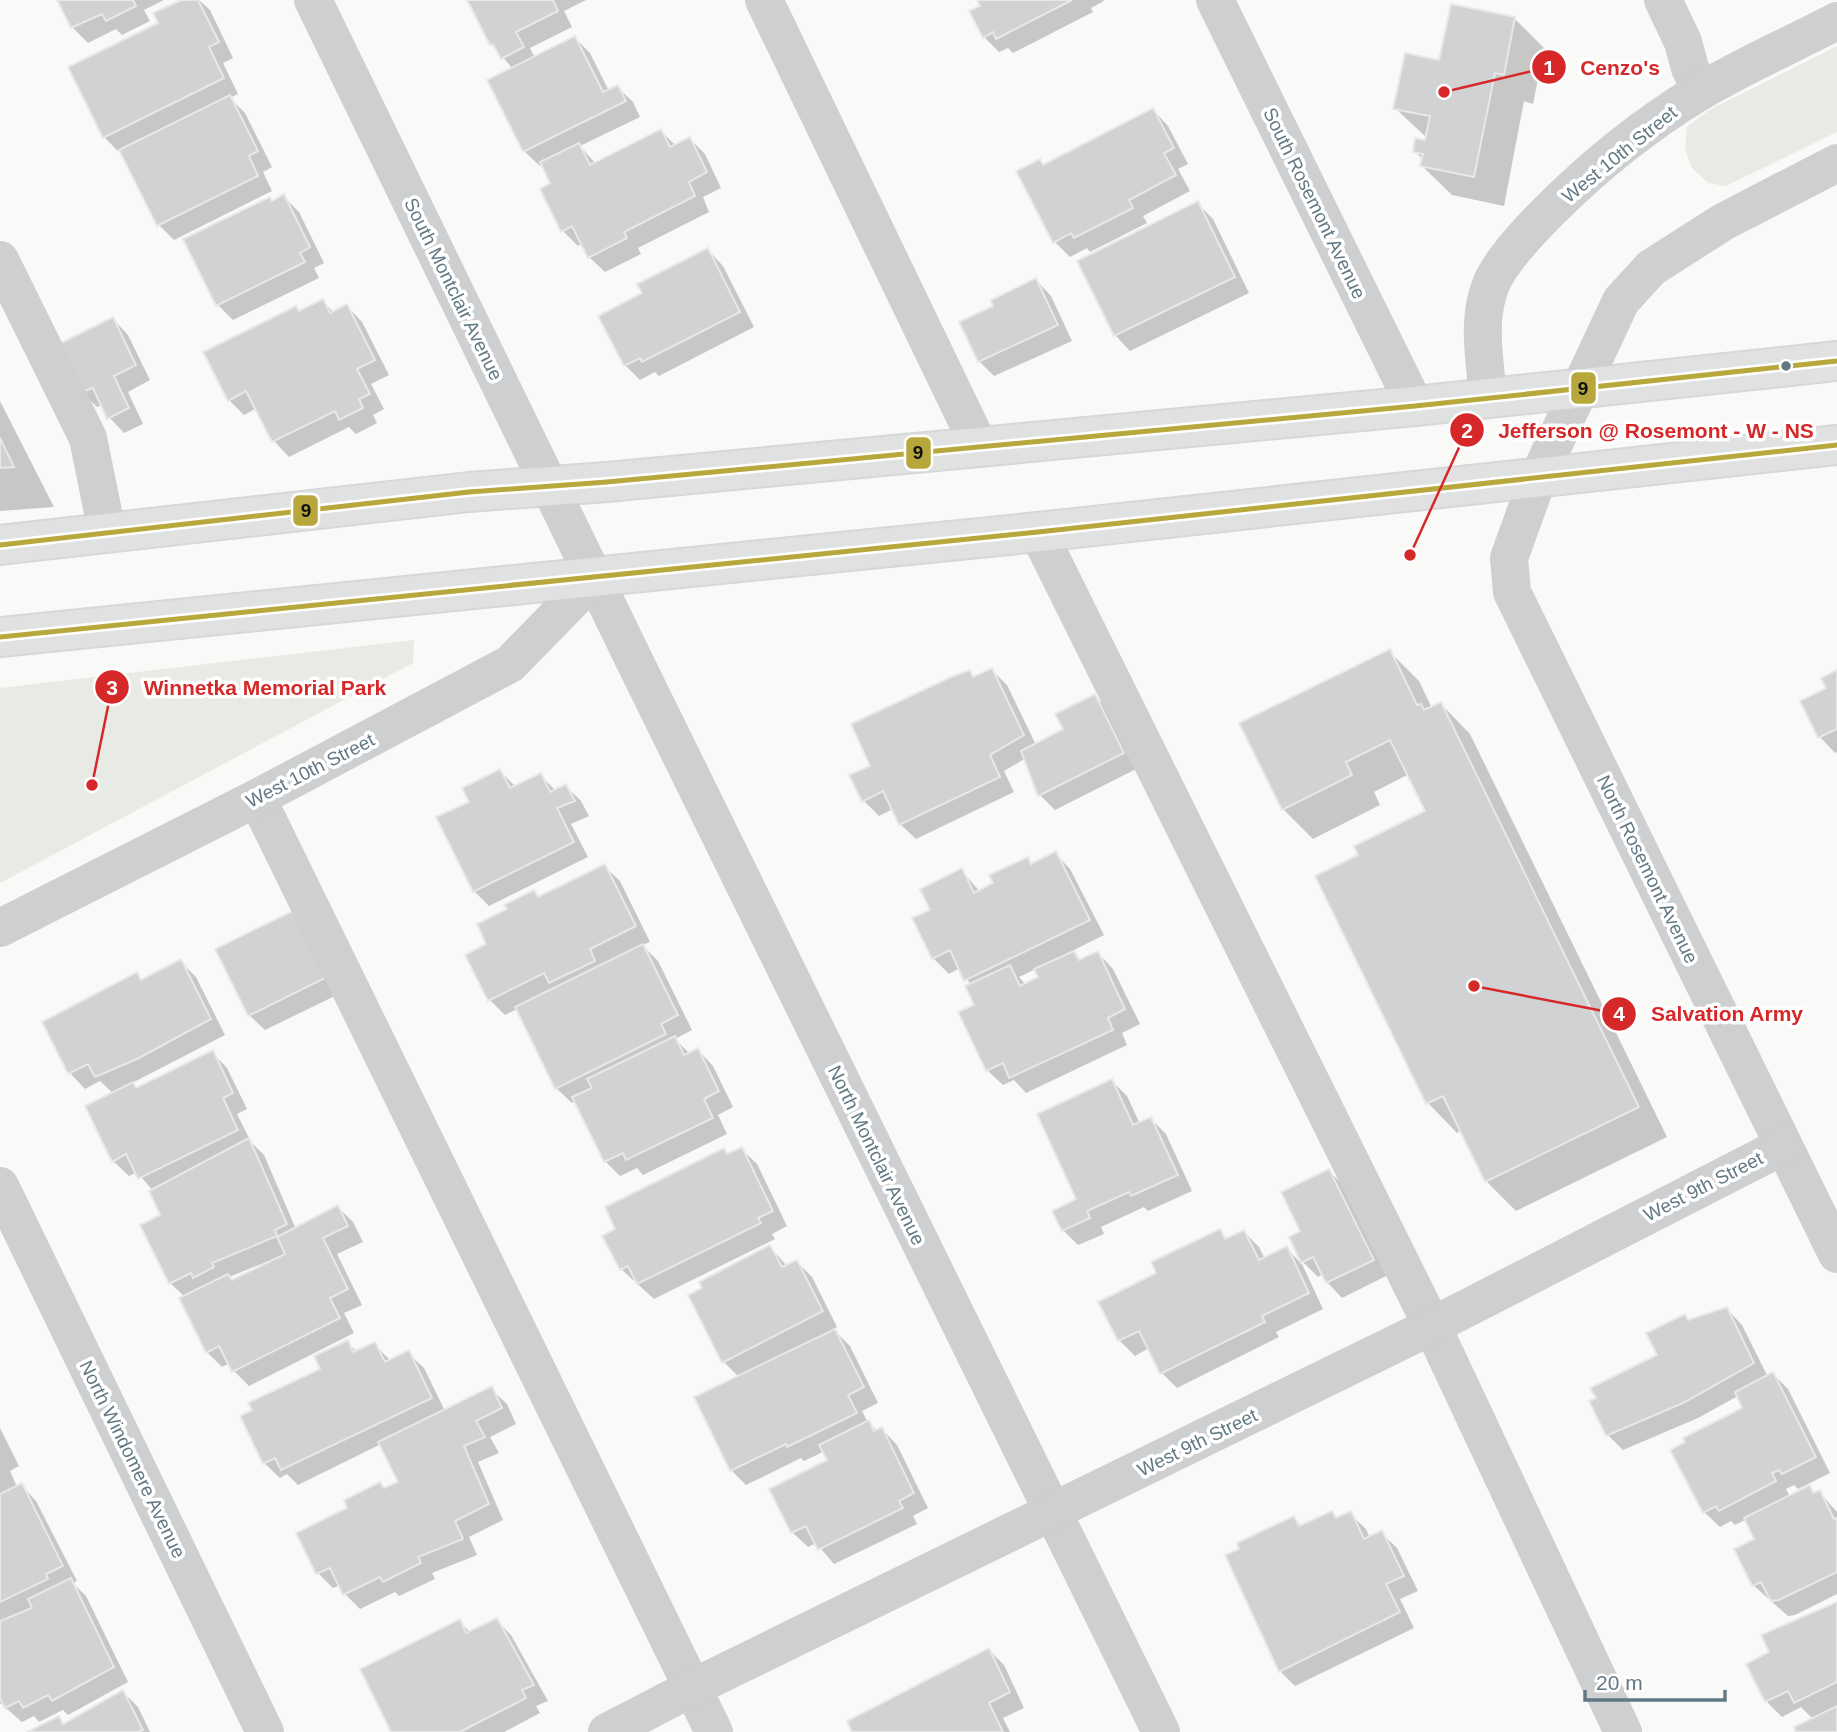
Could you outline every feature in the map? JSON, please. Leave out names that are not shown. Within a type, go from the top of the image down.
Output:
[{"type":"main road","points":[[0,545],[469,492],[552,487],[1415,407],[1579,387],[1837,361]]},
{"type":"main road","points":[[0,637],[1038,532],[1837,445]]},
{"type":"street","name":"South Montclair Avenue","points":[[313,0],[594,578]]},
{"type":"street","points":[[764,0],[980,448]]},
{"type":"street","name":"South Rosemont Avenue","points":[[1215,0],[1415,407]]},
{"type":"street","points":[[1663,0],[1683,42],[1690,68],[1701,91]]},
{"type":"street","name":"West 10th Street","points":[[1488,398],[1483,345],[1484,311],[1492,281],[1527,232],[1580,179],[1657,119],[1701,91],[1837,21]]},
{"type":"street","points":[[1538,478],[1621,300],[1651,268],[1723,222],[1837,163]]},
{"type":"street","points":[[0,260],[88,438],[107,532]]},
{"type":"street","name":"North Rosemont Avenue","points":[[1538,478],[1509,558],[1512,592],[1837,1254]]},
{"type":"street","points":[[1038,532],[1432,1326],[1623,1732]]},
{"type":"street","name":"West 10th Street","points":[[0,928],[257,798],[510,664],[594,578]]},
{"type":"street","name":"North Montclair Avenue","points":[[594,578],[1161,1732]]},
{"type":"street","points":[[257,798],[714,1732]]},
{"type":"street","name":"West 9th Street","points":[[607,1732],[1432,1326],[1783,1146]]},
{"type":"street","name":"North Windomere Avenue","points":[[0,1186],[265,1732]]},
{"type":"shaded area","points":[[1837,46],[1837,132],[1726,186],[1708,183],[1691,167],[1685,149],[1687,127],[1709,110]]},
{"type":"shaded area","points":[[414,640],[413,663],[0,883],[0,688]]},
{"type":"building","points":[[57,0],[133,0],[136,6],[106,21],[102,14],[71,28]]},
{"type":"building","points":[[181,0],[198,0],[219,42],[209,47],[224,78],[103,138],[68,67],[158,23],[153,13]]},
{"type":"building","points":[[467,0],[553,0],[558,11],[516,32],[524,47],[501,59],[493,44],[490,45]]},
{"type":"building","points":[[977,0],[1072,0],[996,39],[993,32],[983,38],[969,11],[980,6]]},
{"type":"building","points":[[1451,4],[1515,17],[1504,75],[1495,73],[1474,177],[1420,166],[1423,154],[1413,152],[1415,138],[1425,140],[1430,116],[1393,109],[1405,53],[1439,60]]},
{"type":"building","points":[[575,36],[603,92],[618,85],[626,101],[523,152],[487,80]]},
{"type":"building","points":[[230,95],[258,151],[249,156],[258,176],[157,226],[119,150]]},
{"type":"building","points":[[1153,108],[1174,148],[1164,153],[1176,175],[1129,200],[1133,208],[1074,238],[1071,233],[1053,243],[1016,171],[1040,159],[1043,165]]},
{"type":"building","points":[[661,129],[670,147],[690,137],[707,172],[689,182],[695,196],[624,232],[627,238],[588,258],[572,226],[561,232],[540,189],[550,183],[540,162],[579,143],[590,165]]},
{"type":"building","points":[[284,194],[310,247],[300,253],[305,262],[216,306],[183,239],[270,197],[272,201]]},
{"type":"building","points":[[1198,201],[1235,277],[1114,336],[1077,261]]},
{"type":"building","points":[[708,248],[740,312],[642,362],[640,358],[624,366],[598,316],[642,293],[637,284]]},
{"type":"building","points":[[1036,278],[1058,325],[978,362],[959,322],[993,306],[991,300]]},
{"type":"building","points":[[323,299],[330,313],[347,304],[375,360],[357,369],[370,394],[359,399],[363,408],[339,420],[335,411],[272,442],[246,391],[228,401],[203,352],[296,306],[299,311]]},
{"type":"building","points":[[113,317],[136,365],[114,376],[129,408],[107,419],[93,388],[80,393],[57,345]]},
{"type":"building","points":[[0,438],[14,467],[0,468]]},
{"type":"building","points":[[1390,649],[1417,705],[1421,704],[1424,710],[1441,702],[1639,1107],[1485,1182],[1443,1096],[1426,1104],[1315,876],[1358,855],[1354,846],[1425,811],[1390,740],[1346,762],[1352,775],[1282,810],[1239,723]]},
{"type":"building","points":[[992,668],[1024,735],[990,755],[1000,777],[899,825],[883,791],[862,802],[849,775],[870,766],[851,724],[951,677],[970,670],[973,677]]},
{"type":"building","points":[[1837,670],[1837,729],[1818,738],[1800,701],[1826,688],[1821,678]]},
{"type":"building","points":[[1095,694],[1124,753],[1038,796],[1021,751],[1063,729],[1055,714]]},
{"type":"building","points":[[500,769],[510,788],[541,773],[550,792],[566,784],[575,801],[557,808],[574,842],[473,892],[436,817],[469,802],[462,788]]},
{"type":"building","points":[[1056,851],[1090,920],[964,981],[950,950],[932,959],[912,918],[930,910],[920,889],[962,868],[974,893],[993,883],[989,875],[1028,857],[1031,864]]},
{"type":"building","points":[[605,864],[636,926],[590,949],[595,961],[549,983],[544,973],[488,1001],[465,955],[486,944],[477,924],[507,909],[504,905],[534,890],[538,897]]},
{"type":"building","points":[[297,909],[331,975],[248,1016],[215,949]]},
{"type":"building","points":[[643,944],[678,1015],[661,1024],[666,1034],[555,1089],[515,1007]]},
{"type":"building","points":[[1074,951],[1079,960],[1098,951],[1125,1009],[1108,1018],[1113,1030],[1009,1078],[1003,1063],[986,1071],[958,1012],[974,1005],[965,986],[1010,965],[1020,986],[1038,977],[1034,969]]},
{"type":"building","points":[[181,959],[211,1019],[137,1059],[95,1077],[88,1064],[68,1074],[42,1022],[137,972],[141,980]]},
{"type":"building","points":[[675,1036],[684,1055],[698,1048],[719,1091],[704,1099],[713,1118],[626,1160],[623,1153],[604,1162],[572,1097],[592,1088],[587,1079]]},
{"type":"building","points":[[213,1050],[233,1093],[223,1098],[238,1130],[138,1179],[126,1154],[112,1162],[85,1106],[133,1082],[136,1088]]},
{"type":"building","points":[[1112,1079],[1133,1125],[1151,1117],[1178,1175],[1131,1196],[1129,1192],[1087,1211],[1090,1218],[1062,1231],[1052,1211],[1076,1199],[1037,1114]]},
{"type":"building","points":[[249,1138],[287,1224],[275,1230],[277,1236],[212,1263],[214,1267],[193,1278],[191,1273],[169,1284],[140,1225],[160,1215],[149,1191]]},
{"type":"building","points":[[742,1147],[773,1211],[758,1218],[761,1223],[637,1284],[628,1266],[620,1270],[602,1236],[615,1229],[605,1207],[724,1148],[727,1154]]},
{"type":"building","points":[[1329,1169],[1374,1260],[1326,1283],[1313,1257],[1301,1263],[1289,1237],[1300,1231],[1281,1192]]},
{"type":"building","points":[[338,1205],[348,1226],[323,1238],[348,1289],[330,1298],[340,1318],[232,1372],[219,1346],[206,1353],[179,1298],[228,1274],[232,1280],[285,1254],[277,1237]]},
{"type":"building","points":[[1220,1229],[1225,1239],[1244,1230],[1259,1260],[1287,1246],[1309,1293],[1262,1316],[1265,1322],[1160,1374],[1139,1331],[1118,1341],[1098,1302],[1156,1273],[1151,1262]]},
{"type":"building","points":[[770,1245],[782,1267],[797,1260],[823,1311],[722,1363],[688,1295],[702,1288],[699,1282]]},
{"type":"building","points":[[1727,1307],[1754,1363],[1683,1403],[1606,1436],[1589,1401],[1596,1398],[1590,1388],[1657,1355],[1646,1333],[1685,1314],[1688,1320]]},
{"type":"building","points":[[835,1329],[864,1387],[848,1395],[857,1413],[730,1471],[694,1397]]},
{"type":"building","points":[[348,1340],[353,1352],[375,1342],[385,1362],[409,1350],[432,1398],[281,1470],[275,1458],[263,1464],[240,1416],[252,1410],[248,1403],[320,1369],[314,1356]]},
{"type":"building","points":[[1773,1372],[1816,1457],[1782,1474],[1779,1470],[1772,1473],[1776,1481],[1719,1511],[1716,1506],[1703,1513],[1670,1450],[1685,1442],[1683,1438],[1742,1408],[1735,1392]]},
{"type":"building","points":[[492,1386],[502,1408],[476,1421],[485,1437],[464,1446],[489,1504],[455,1521],[463,1539],[418,1557],[421,1563],[383,1582],[380,1577],[343,1595],[330,1568],[316,1574],[296,1533],[347,1508],[344,1500],[380,1482],[384,1488],[398,1482],[378,1442]]},
{"type":"building","points":[[869,1420],[874,1431],[882,1427],[914,1493],[899,1501],[903,1508],[818,1550],[806,1526],[791,1533],[769,1489],[827,1460],[819,1445]]},
{"type":"building","points":[[22,1483],[63,1566],[46,1574],[48,1579],[0,1602],[0,1494]]},
{"type":"building","points":[[1810,1485],[1813,1493],[1820,1490],[1834,1519],[1837,1518],[1837,1572],[1779,1600],[1771,1601],[1761,1582],[1752,1586],[1734,1549],[1754,1539],[1744,1518]]},
{"type":"building","points":[[1332,1511],[1336,1518],[1351,1511],[1364,1539],[1382,1530],[1404,1576],[1386,1584],[1400,1612],[1279,1672],[1225,1555],[1239,1549],[1237,1543],[1294,1516],[1299,1526]]},
{"type":"building","points":[[71,1578],[114,1667],[52,1701],[48,1695],[23,1708],[19,1701],[5,1708],[0,1698],[0,1621],[32,1608],[28,1599]]},
{"type":"building","points":[[1837,1602],[1837,1682],[1794,1703],[1788,1691],[1765,1702],[1746,1664],[1769,1652],[1761,1635]]},
{"type":"building","points":[[497,1618],[534,1685],[522,1690],[526,1698],[460,1732],[391,1732],[360,1669],[460,1619],[466,1633]]},
{"type":"building","points":[[989,1648],[1010,1692],[989,1703],[1003,1732],[852,1732],[847,1721]]},
{"type":"building","points":[[123,1690],[143,1730],[27,1732],[59,1716],[63,1724]]},
{"type":"building","points":[[1837,1706],[1837,1732],[1796,1732],[1794,1727]]},
{"type":"transit line","name":"9","points":[[0,545],[469,492],[607,482],[1415,406],[1837,361]]},
{"type":"transit line","name":"9","points":[[0,637],[1038,532],[1837,445]]},
{"type":"place","name":"Cenzo's","points":[[1444,92]]},
{"type":"place","name":"Jefferson @ Rosemont - W - NS","points":[[1410,555]]},
{"type":"place","name":"Winnetka Memorial Park","points":[[92,785]]},
{"type":"place","name":"Salvation Army","points":[[1474,986]]}]
